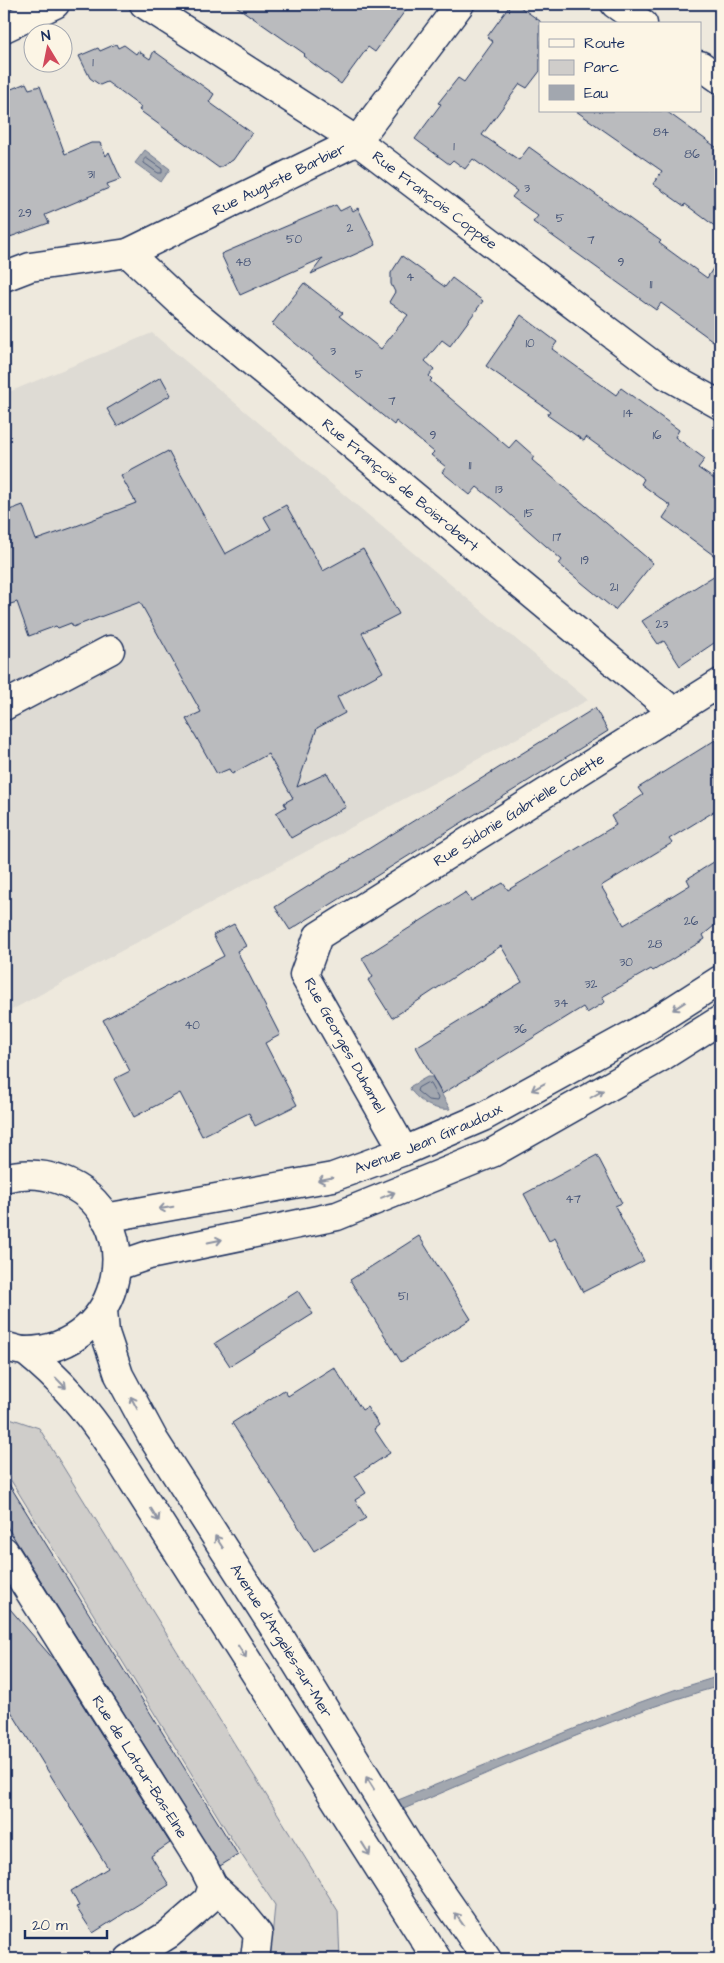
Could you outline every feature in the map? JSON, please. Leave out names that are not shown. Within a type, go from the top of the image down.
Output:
[{"type":"street","points":[[4,28],[54,4]]},
{"type":"street","name":"Rue François Coppée","points":[[144,4],[357,141],[666,375],[720,405]]},
{"type":"street","name":"Rue Auguste Barbier","points":[[4,278],[30,267],[128,253],[357,141],[460,4]]},
{"type":"street","points":[[616,4],[640,22]]},
{"type":"street","points":[[702,66],[720,79]]},
{"type":"street","name":"Rue François de Boisrobert","points":[[128,253],[178,300],[674,712]]},
{"type":"street","points":[[4,706],[110,650]]},
{"type":"street","name":"Rue Sidonie Gabrielle Colette","points":[[318,936],[720,683]]},
{"type":"street","name":"Rue Georges Duhamel","points":[[318,936],[304,975],[404,1151]]},
{"type":"street","name":"Avenue Jean Giraudoux","points":[[106,1218],[333,1177],[404,1151],[483,1117],[648,1026],[720,980]]},
{"type":"street","points":[[117,1266],[149,1255],[337,1216],[492,1153],[663,1056],[720,1020]]},
{"type":"street","points":[[8,1174],[46,1175],[70,1184],[90,1198],[106,1218],[115,1241],[117,1266],[113,1289],[103,1310],[88,1328],[69,1340],[47,1349],[14,1349]]},
{"type":"street","name":"Avenue d'Argelès-sur-Mer","points":[[103,1310],[104,1333],[119,1375],[154,1440],[282,1640],[410,1848],[487,1959]]},
{"type":"street","points":[[14,1349],[62,1383],[90,1416],[437,1959]]},
{"type":"street","name":"Rue de Latour-Bas-Elne","points":[[4,1551],[204,1868],[213,1886],[236,1907],[258,1934],[255,1959]]},
{"type":"street","points":[[129,1959],[170,1934],[208,1900],[213,1886]]},
{"type":"shaded area","points":[[152,333],[588,700],[4,1014],[4,394]]},
{"type":"green space","points":[[4,1416],[39,1428],[338,1911],[340,1959],[270,1959],[275,1905],[241,1854],[4,1469]]},
{"type":"water","points":[[145,150],[170,169],[161,182],[135,163]]},
{"type":"water","points":[[427,1077],[432,1077],[450,1109],[438,1109],[427,1105],[410,1089],[411,1086]]},
{"type":"water","points":[[720,1676],[720,1686],[677,1699],[592,1730],[382,1818],[376,1809],[638,1703]]},
{"type":"building","points":[[233,4],[410,4],[375,52],[368,47],[341,84],[303,56],[305,54]]},
{"type":"building","points":[[511,4],[516,4],[540,21],[539,72],[527,88],[520,84],[482,135],[519,160],[529,147],[661,241],[659,243],[707,278],[720,257],[720,346],[661,303],[656,310],[533,222],[538,216],[512,197],[517,191],[473,159],[465,169],[453,160],[449,164],[415,139],[441,104],[438,103],[458,78],[464,82],[493,42],[487,37]]},
{"type":"building","points":[[116,44],[118,48],[124,45],[136,54],[138,51],[150,59],[154,51],[214,94],[209,102],[252,133],[233,160],[219,168],[139,110],[141,107],[107,82],[100,85],[90,78],[79,56],[98,48],[100,51]]},
{"type":"building","points":[[26,83],[29,89],[40,86],[65,154],[91,143],[100,143],[106,156],[109,152],[121,179],[107,184],[109,188],[45,215],[49,223],[10,237],[4,221],[4,92]]},
{"type":"building","points":[[577,112],[667,112],[720,150],[720,230],[685,204],[684,206],[653,184],[662,171]]},
{"type":"building","points":[[336,205],[340,211],[350,206],[353,211],[358,208],[376,245],[311,274],[323,258],[240,295],[221,254]]},
{"type":"building","points":[[402,256],[445,287],[452,278],[483,301],[450,346],[442,340],[425,361],[434,369],[429,376],[432,379],[430,381],[509,448],[516,440],[534,456],[532,460],[653,563],[615,610],[559,564],[562,560],[497,503],[477,487],[470,495],[442,472],[446,467],[431,455],[434,452],[396,421],[394,425],[272,324],[304,283],[343,313],[339,316],[381,349],[408,315],[389,302],[395,292],[391,284],[391,273]]},
{"type":"building","points":[[521,315],[557,342],[552,349],[616,395],[621,388],[679,430],[675,437],[705,459],[698,468],[720,483],[720,560],[663,518],[671,506],[641,484],[644,479],[586,437],[584,441],[547,415],[550,411],[486,366]]},
{"type":"building","points":[[161,377],[171,395],[117,426],[107,409]]},
{"type":"building","points":[[168,451],[225,554],[271,529],[264,517],[286,505],[323,571],[363,549],[399,614],[362,633],[383,672],[337,697],[345,713],[317,728],[297,787],[327,773],[346,807],[291,838],[276,813],[286,807],[284,803],[293,798],[268,754],[232,774],[229,769],[217,774],[186,719],[201,712],[140,602],[73,627],[71,623],[58,628],[56,626],[29,636],[17,602],[4,606],[4,512],[23,505],[36,540],[71,528],[136,503],[121,476]]},
{"type":"building","points":[[720,572],[720,639],[680,666],[664,641],[658,644],[642,621]]},
{"type":"building","points":[[595,708],[608,731],[290,930],[275,907]]},
{"type":"building","points":[[720,737],[720,808],[669,839],[672,843],[601,886],[624,925],[690,885],[687,879],[720,858],[720,921],[703,935],[705,939],[653,971],[651,969],[602,997],[605,1002],[587,1013],[583,1007],[442,1094],[416,1047],[522,982],[501,946],[392,1018],[368,980],[373,977],[362,958],[466,892],[471,901],[503,883],[508,890],[616,825],[611,816],[643,795],[638,788]]},
{"type":"building","points":[[234,924],[246,946],[237,951],[280,1035],[265,1043],[297,1105],[255,1126],[249,1113],[202,1136],[180,1093],[134,1117],[114,1079],[130,1071],[103,1020],[224,956],[213,935]]},
{"type":"building","points":[[597,1155],[622,1203],[615,1206],[644,1261],[583,1292],[555,1238],[549,1241],[524,1194]]},
{"type":"building","points":[[419,1236],[471,1319],[401,1362],[350,1280]]},
{"type":"building","points":[[298,1291],[313,1314],[230,1366],[215,1343]]},
{"type":"building","points":[[334,1367],[362,1410],[367,1407],[379,1425],[374,1429],[390,1453],[355,1476],[366,1493],[355,1500],[366,1518],[314,1551],[232,1423],[284,1390],[288,1396]]},
{"type":"building","points":[[4,1476],[238,1855],[220,1866],[4,1522]]},
{"type":"building","points":[[4,1602],[55,1661],[170,1843],[151,1856],[169,1885],[93,1933],[76,1907],[79,1906],[71,1891],[108,1868],[4,1700]]}]
